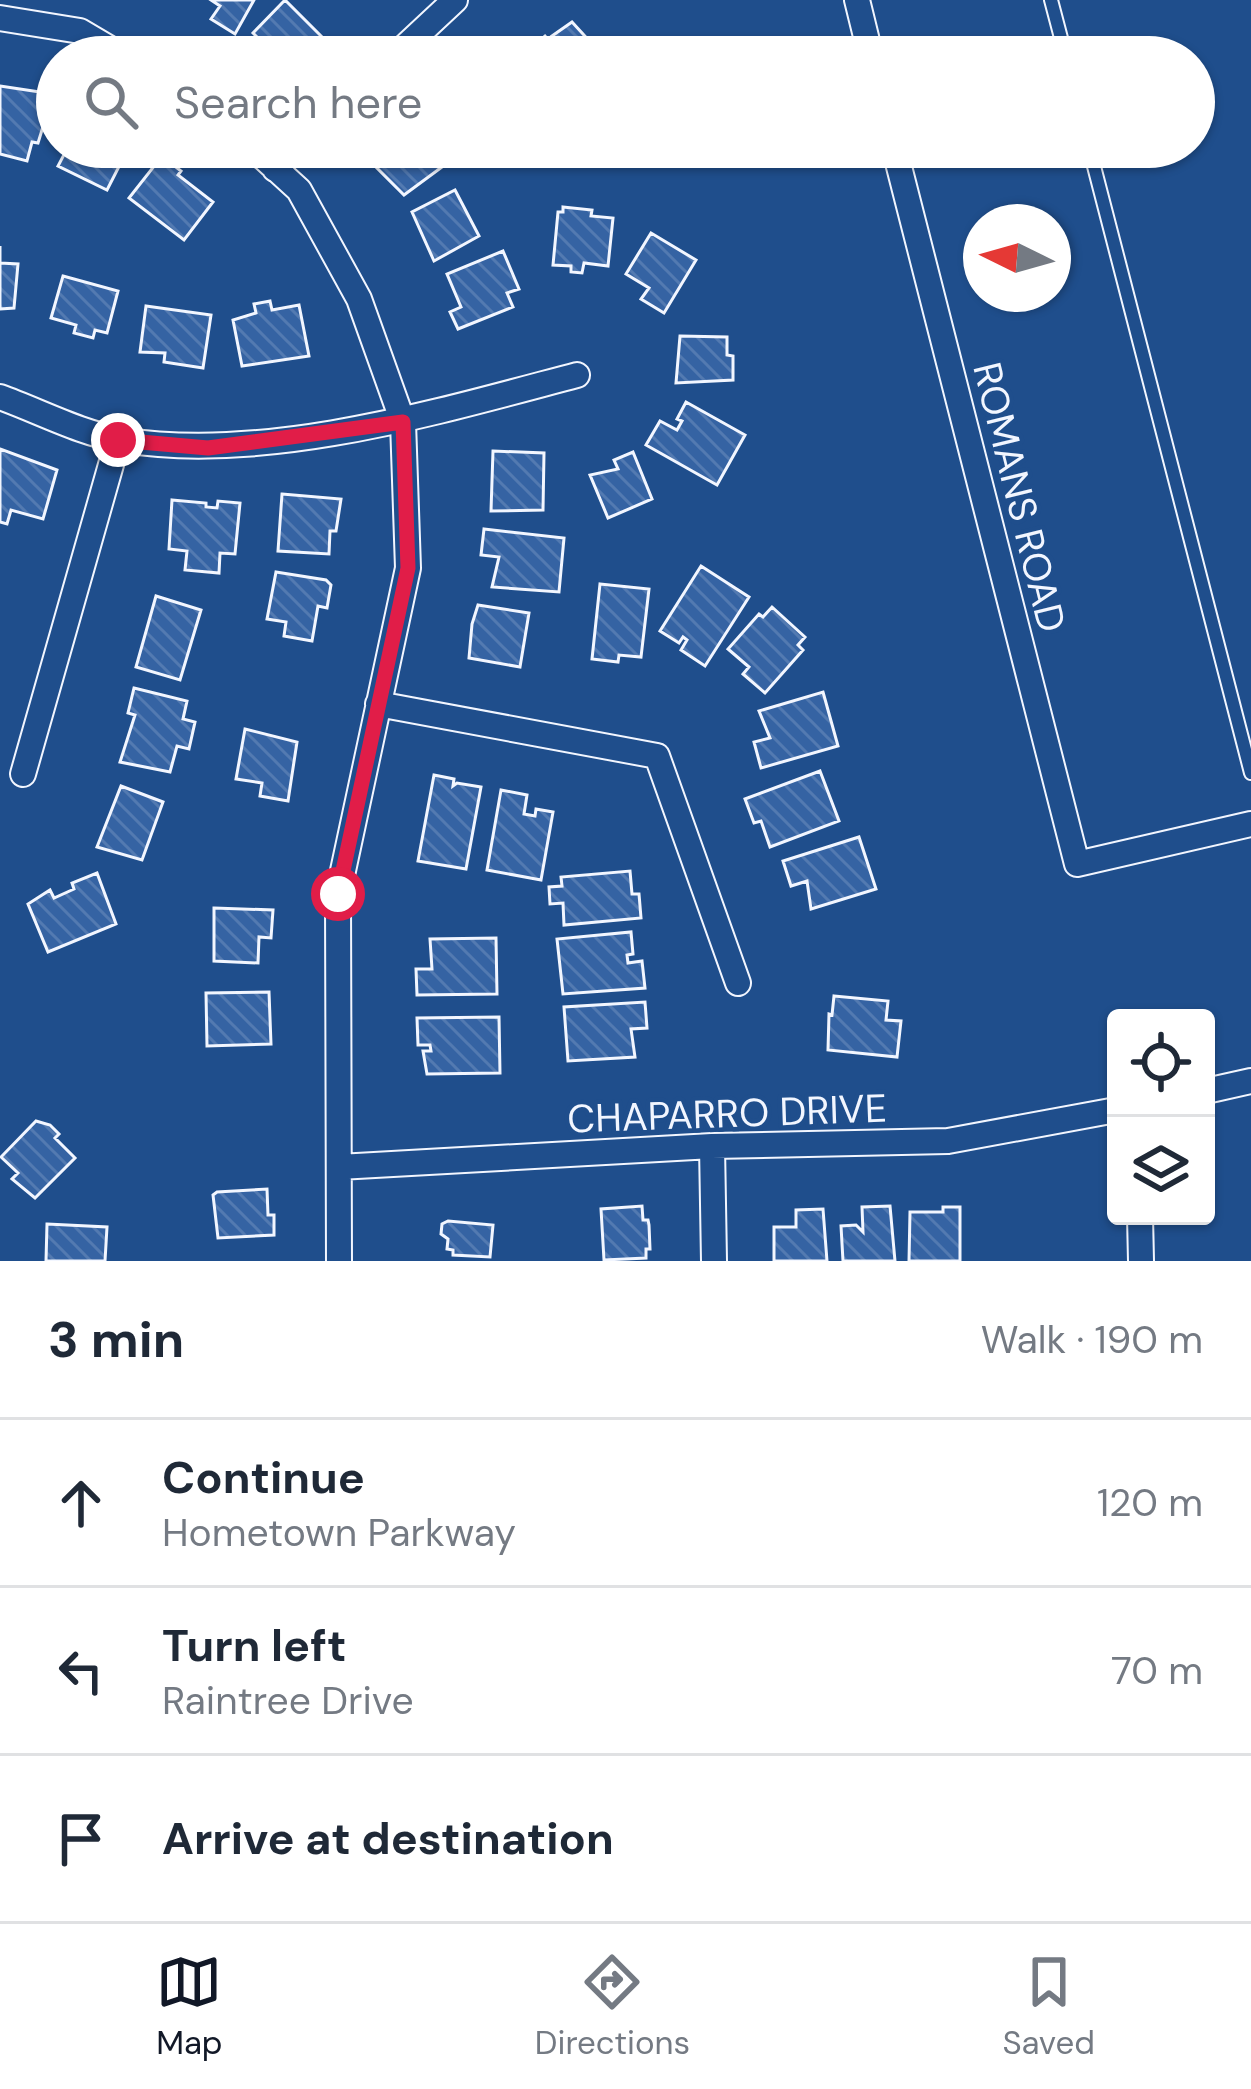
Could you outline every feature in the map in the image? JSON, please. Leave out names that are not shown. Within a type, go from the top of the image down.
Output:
[{"type":"street","points":[[416,36],[455,0]]},
{"type":"street","points":[[856,0],[865,36]]},
{"type":"street","points":[[6,12],[88,36]]},
{"type":"street","name":"ROMANS ROAD","points":[[899,168],[1077,864],[1251,824]]},
{"type":"street","points":[[275,169],[299,190],[359,299],[403,422],[408,568],[338,894],[339,1261]]},
{"type":"street","points":[[0,397],[118,440],[208,448],[403,422],[577,375]]},
{"type":"street","points":[[23,774],[118,440]]},
{"type":"street","points":[[378,704],[657,756],[738,983]]},
{"type":"street","points":[[1215,1089],[1251,1081]]},
{"type":"street","name":"CHAPARRO DRIVE","points":[[339,1167],[712,1147],[948,1141],[1107,1112]]},
{"type":"street","points":[[712,1147],[714,1261]]},
{"type":"street","points":[[1141,1225],[1141,1261]]},
{"type":"lane","points":[[1051,0],[1060,36]]},
{"type":"lane","points":[[1094,168],[1251,773]]},
{"type":"building","points":[[211,0],[254,0],[235,34],[211,19],[220,6]]},
{"type":"building","points":[[285,0],[321,36],[256,36],[253,33]]},
{"type":"building","points":[[572,22],[585,36],[552,36]]},
{"type":"building","points":[[0,86],[36,91],[36,143],[32,142],[27,161],[0,154]]},
{"type":"building","points":[[62,168],[118,168],[107,190]]},
{"type":"building","points":[[153,168],[177,168],[178,175],[213,202],[184,240],[129,198]]},
{"type":"building","points":[[377,168],[441,168],[404,195]]},
{"type":"building","points":[[455,190],[479,236],[434,261],[412,212]]},
{"type":"building","points":[[563,207],[613,218],[608,266],[584,263],[582,273],[571,272],[571,266],[553,265],[558,212]]},
{"type":"building","points":[[651,233],[696,260],[664,313],[641,299],[649,288],[626,274]]},
{"type":"building","points":[[503,251],[519,289],[507,293],[513,307],[458,329],[450,312],[461,307],[447,274]]},
{"type":"building","points":[[0,263],[18,264],[14,308],[0,309]]},
{"type":"building","points":[[63,276],[118,291],[107,333],[95,330],[93,338],[74,333],[76,325],[51,318]]},
{"type":"building","points":[[270,301],[272,310],[299,305],[309,356],[242,366],[233,320],[256,313],[254,304]]},
{"type":"building","points":[[146,306],[211,315],[203,368],[164,362],[165,353],[140,352]]},
{"type":"building","points":[[680,336],[727,337],[733,380],[676,383]]},
{"type":"building","points":[[686,402],[745,435],[717,485],[646,445],[660,421],[677,430]]},
{"type":"building","points":[[0,449],[57,470],[43,519],[11,510],[7,524],[0,522]]},
{"type":"building","points":[[493,451],[544,453],[543,510],[491,511]]},
{"type":"building","points":[[633,452],[652,499],[608,518],[590,475],[618,469],[614,460]]},
{"type":"building","points":[[282,494],[341,499],[336,531],[330,531],[329,554],[278,551]]},
{"type":"building","points":[[172,500],[217,508],[218,501],[240,503],[235,554],[220,553],[219,573],[185,570],[187,551],[169,549]]},
{"type":"building","points":[[484,529],[564,538],[559,592],[492,587],[499,557],[481,555]]},
{"type":"building","points":[[701,566],[749,597],[705,666],[681,650],[687,640],[683,637],[679,643],[660,631]]},
{"type":"building","points":[[276,572],[326,580],[331,585],[327,608],[318,606],[312,641],[284,636],[286,622],[267,619]]},
{"type":"building","points":[[600,584],[649,589],[641,657],[619,655],[618,662],[592,659]]},
{"type":"building","points":[[156,596],[201,610],[180,680],[136,667]]},
{"type":"building","points":[[478,605],[529,613],[520,667],[469,658]]},
{"type":"building","points":[[772,607],[805,637],[798,645],[803,650],[765,693],[743,674],[749,667],[728,649],[759,614],[763,617]]},
{"type":"building","points":[[134,688],[187,701],[183,719],[195,722],[189,749],[177,746],[170,772],[120,762],[135,715],[128,713]]},
{"type":"building","points":[[823,692],[838,746],[761,768],[754,742],[770,738],[759,711]]},
{"type":"building","points":[[245,729],[297,742],[288,801],[260,796],[262,783],[236,779]]},
{"type":"building","points":[[820,771],[839,821],[770,847],[761,821],[754,823],[745,799]]},
{"type":"building","points":[[434,775],[454,779],[453,786],[481,787],[466,869],[418,861]]},
{"type":"building","points":[[121,786],[163,802],[142,860],[97,847]]},
{"type":"building","points":[[501,790],[527,795],[524,814],[535,816],[536,809],[553,812],[541,880],[487,870]]},
{"type":"building","points":[[859,837],[876,889],[811,909],[807,881],[791,886],[783,861]]},
{"type":"building","points":[[630,871],[641,918],[564,925],[563,903],[550,904],[549,887],[562,886],[561,877]]},
{"type":"building","points":[[97,873],[116,924],[48,952],[28,904],[50,890],[54,898],[74,889],[72,883]]},
{"type":"building","points":[[214,908],[273,910],[271,938],[259,937],[258,963],[214,961]]},
{"type":"building","points":[[631,932],[633,954],[627,955],[628,963],[642,961],[645,988],[563,994],[557,939]]},
{"type":"building","points":[[496,938],[497,994],[417,995],[416,969],[432,969],[430,939]]},
{"type":"building","points":[[269,992],[271,1044],[207,1046],[206,993]]},
{"type":"building","points":[[834,996],[888,1001],[886,1020],[901,1021],[897,1057],[828,1050]]},
{"type":"building","points":[[645,1002],[647,1028],[631,1029],[635,1057],[568,1061],[564,1007]]},
{"type":"building","points":[[499,1017],[500,1073],[427,1074],[423,1051],[431,1051],[430,1045],[418,1045],[417,1018]]},
{"type":"building","points":[[36,1121],[50,1125],[59,1134],[55,1138],[75,1158],[35,1198],[12,1179],[18,1173],[1,1157]]},
{"type":"building","points":[[267,1189],[274,1235],[218,1238],[213,1195]]},
{"type":"building","points":[[642,1206],[643,1220],[649,1225],[646,1258],[604,1260],[601,1209]]},
{"type":"building","points":[[890,1206],[895,1261],[843,1261],[841,1226],[856,1225],[863,1232],[862,1207]]},
{"type":"building","points":[[943,1207],[960,1207],[960,1261],[909,1261],[910,1212],[943,1212]]},
{"type":"building","points":[[823,1209],[827,1261],[774,1261],[774,1227],[796,1227],[796,1210]]},
{"type":"building","points":[[47,1224],[107,1227],[105,1261],[46,1261]]},
{"type":"building","points":[[442,1224],[493,1225],[490,1257],[453,1255],[441,1234]]},
{"type":"route","points":[[118,440],[208,448],[403,422],[408,568],[338,894]]}]
